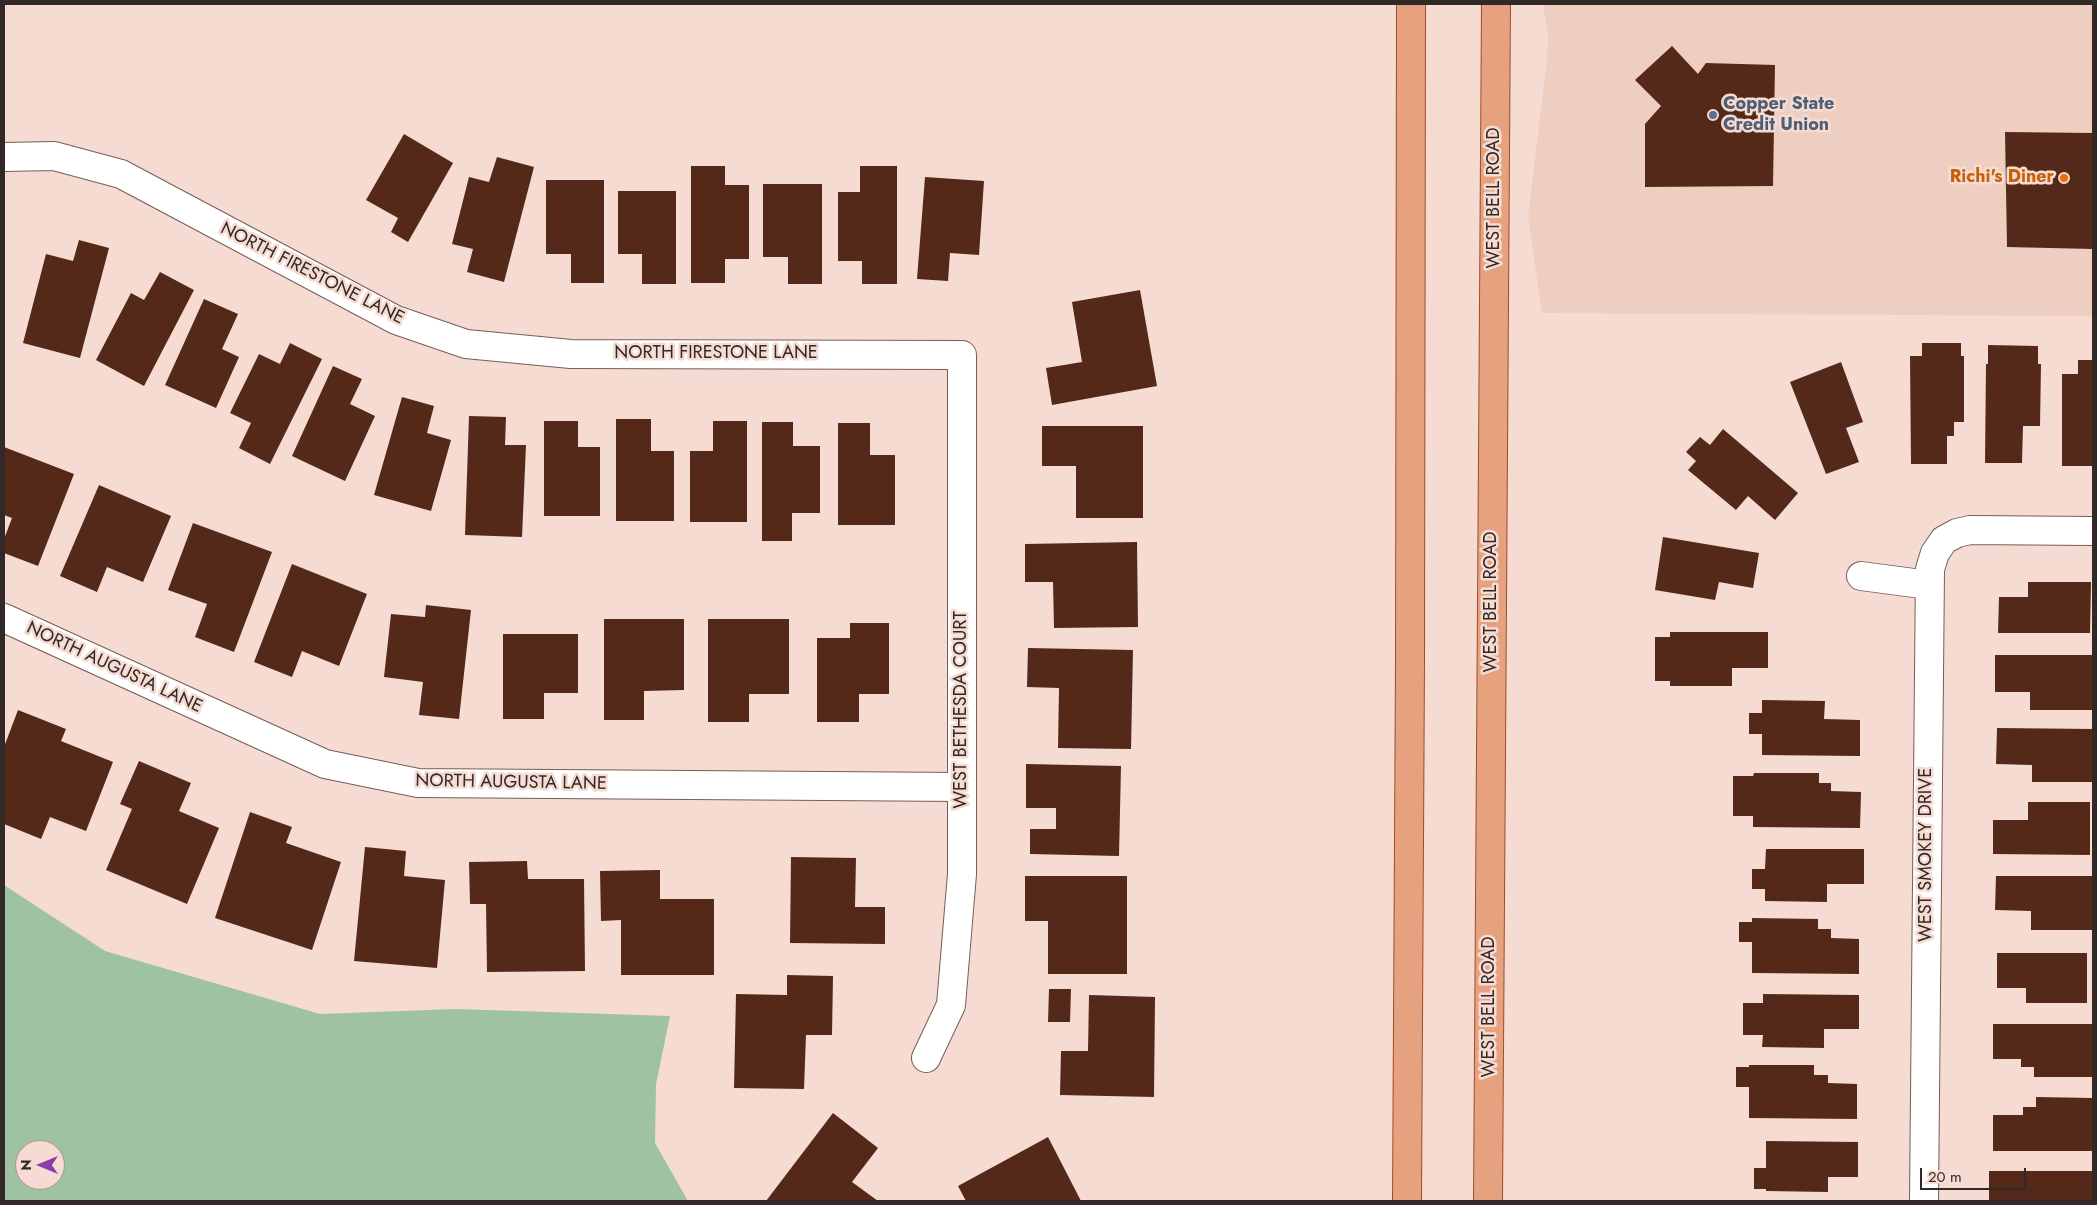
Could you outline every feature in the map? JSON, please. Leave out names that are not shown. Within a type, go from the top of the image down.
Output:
[{"type":"main road","points":[[1407,1201],[1411,4]]},
{"type":"main road","name":"WEST BELL ROAD","points":[[1488,1201],[1496,4]]},
{"type":"street","name":"NORTH FIRESTONE LANE","points":[[4,157],[54,156],[122,174],[396,320],[466,344],[571,354],[962,355]]},
{"type":"street","name":"WEST BETHESDA COURT","points":[[926,1058],[951,1005],[962,874],[962,355]]},
{"type":"street","name":"WEST SMOKEY DRIVE","points":[[1924,1201],[1930,568],[1935,553],[1944,540],[1957,533],[1970,530],[2093,531]]},
{"type":"street","points":[[1861,576],[1929,585]]},
{"type":"street","name":"NORTH AUGUSTA LANE","points":[[4,618],[325,764],[418,783],[962,787]]},
{"type":"shaded area","points":[[1543,4],[2093,4],[2093,316],[1542,313],[1528,216],[1547,61],[1548,36]]},
{"type":"green space","points":[[4,885],[105,951],[320,1014],[456,1009],[670,1016],[656,1084],[655,1143],[688,1201],[4,1201]]},
{"type":"building","name":"Copper State Credit Union","points":[[1672,46],[1698,74],[1706,63],[1775,65],[1773,186],[1645,187],[1645,124],[1661,106],[1635,80]]},
{"type":"building","points":[[2005,132],[2093,133],[2093,249],[2007,247]]},
{"type":"building","points":[[404,134],[453,163],[408,242],[391,232],[398,218],[366,200]]},
{"type":"building","points":[[497,157],[534,167],[504,282],[467,272],[473,249],[452,244],[469,177],[489,182]]},
{"type":"building","points":[[691,166],[725,166],[725,185],[749,185],[749,259],[725,259],[725,283],[691,283]]},
{"type":"building","points":[[860,166],[897,166],[897,284],[862,284],[862,261],[838,261],[838,192],[860,192]]},
{"type":"building","points":[[925,177],[984,181],[979,255],[950,253],[948,281],[917,279]]},
{"type":"building","points":[[546,180],[604,180],[604,283],[571,283],[571,254],[546,254]]},
{"type":"building","points":[[763,184],[822,184],[822,284],[788,284],[788,257],[763,257]]},
{"type":"building","points":[[618,191],[676,191],[676,284],[642,284],[642,254],[618,254]]},
{"type":"building","points":[[79,240],[109,248],[80,358],[23,343],[46,254],[73,261]]},
{"type":"building","points":[[160,272],[194,290],[144,386],[96,360],[131,293],[144,300]]},
{"type":"building","points":[[1140,290],[1157,386],[1052,405],[1046,368],[1082,362],[1072,302]]},
{"type":"building","points":[[204,299],[238,314],[222,349],[239,357],[216,408],[165,385]]},
{"type":"building","points":[[290,343],[322,359],[270,464],[239,448],[251,423],[230,413],[259,354],[280,364]]},
{"type":"building","points":[[1922,343],[1961,343],[1961,356],[1964,356],[1964,422],[1954,422],[1954,436],[1947,436],[1947,464],[1911,464],[1910,356],[1922,356]]},
{"type":"building","points":[[1988,345],[2038,346],[2038,364],[2041,364],[2040,426],[2023,426],[2022,463],[1985,463],[1986,364],[1988,364]]},
{"type":"building","points":[[2078,360],[2093,360],[2093,466],[2062,466],[2062,374],[2078,374]]},
{"type":"building","points":[[1841,362],[1863,422],[1846,428],[1859,462],[1826,474],[1790,382]]},
{"type":"building","points":[[333,366],[362,379],[350,404],[375,416],[345,481],[292,456]]},
{"type":"building","points":[[402,397],[434,406],[427,433],[451,440],[431,511],[374,495]]},
{"type":"building","points":[[469,416],[506,417],[505,445],[526,445],[522,537],[465,535]]},
{"type":"building","points":[[616,419],[651,419],[651,451],[674,451],[674,521],[616,521]]},
{"type":"building","points":[[544,421],[578,421],[578,447],[600,447],[600,516],[544,516]]},
{"type":"building","points":[[713,421],[747,421],[747,522],[690,522],[690,451],[713,451]]},
{"type":"building","points":[[762,422],[793,422],[793,446],[820,446],[820,513],[792,513],[792,541],[762,541]]},
{"type":"building","points":[[838,423],[870,423],[870,455],[895,455],[895,525],[838,525]]},
{"type":"building","points":[[1042,426],[1143,426],[1143,518],[1076,518],[1076,466],[1042,466]]},
{"type":"building","points":[[1723,429],[1798,493],[1775,520],[1748,496],[1736,510],[1688,470],[1696,461],[1686,452],[1700,437],[1710,445]]},
{"type":"building","points":[[4,447],[74,474],[38,566],[4,553],[4,539],[12,518],[4,515]]},
{"type":"building","points":[[99,485],[171,516],[143,582],[107,567],[97,592],[60,576]]},
{"type":"building","points":[[193,523],[272,552],[234,652],[195,637],[207,604],[168,590]]},
{"type":"building","points":[[1663,537],[1759,553],[1753,588],[1719,582],[1715,600],[1655,590]]},
{"type":"building","points":[[1137,542],[1138,627],[1054,628],[1053,582],[1025,582],[1025,544]]},
{"type":"building","points":[[292,564],[367,594],[339,666],[302,651],[292,677],[254,662]]},
{"type":"building","points":[[2028,582],[2091,582],[2090,633],[1998,633],[1999,597],[2028,597]]},
{"type":"building","points":[[426,605],[471,610],[459,719],[419,715],[423,682],[384,677],[391,614],[425,617]]},
{"type":"building","points":[[604,619],[684,619],[684,690],[644,691],[644,720],[604,720]]},
{"type":"building","points":[[708,619],[789,619],[789,694],[749,694],[749,722],[708,722]]},
{"type":"building","points":[[850,623],[889,623],[889,694],[859,694],[859,722],[817,722],[817,638],[850,638]]},
{"type":"building","points":[[1670,632],[1768,632],[1768,668],[1732,668],[1732,686],[1670,686],[1670,681],[1655,681],[1655,637],[1670,637]]},
{"type":"building","points":[[503,634],[578,634],[578,693],[544,693],[544,719],[503,719]]},
{"type":"building","points":[[1028,648],[1133,650],[1131,749],[1058,748],[1059,688],[1027,687]]},
{"type":"building","points":[[1995,655],[2093,655],[2093,710],[2030,710],[2030,692],[1995,692]]},
{"type":"building","points":[[1762,700],[1825,701],[1824,719],[1860,720],[1860,756],[1762,755],[1762,734],[1749,734],[1749,713],[1762,713]]},
{"type":"building","points":[[18,710],[66,729],[61,741],[113,762],[86,831],[50,817],[41,839],[4,824],[4,747]]},
{"type":"building","points":[[1997,728],[2093,729],[2093,782],[2032,782],[2032,765],[1996,764]]},
{"type":"building","points":[[139,761],[191,783],[179,811],[219,828],[187,904],[106,870],[132,809],[120,804]]},
{"type":"building","points":[[1026,764],[1121,766],[1119,856],[1030,854],[1030,829],[1056,829],[1056,808],[1026,808]]},
{"type":"building","points":[[1754,773],[1819,773],[1819,783],[1831,783],[1831,791],[1861,792],[1860,828],[1753,827],[1753,816],[1733,816],[1733,776],[1753,776]]},
{"type":"building","points":[[2028,802],[2090,802],[2090,855],[1993,854],[1993,820],[2028,820]]},
{"type":"building","points":[[250,812],[292,827],[286,843],[341,862],[312,950],[215,918]]},
{"type":"building","points":[[365,847],[406,851],[404,876],[445,880],[437,968],[354,961]]},
{"type":"building","points":[[1766,849],[1864,849],[1864,884],[1827,884],[1827,902],[1765,901],[1765,889],[1752,889],[1752,869],[1765,869]]},
{"type":"building","points":[[791,857],[856,858],[855,907],[885,907],[885,944],[790,943]]},
{"type":"building","points":[[527,861],[528,879],[584,879],[585,971],[487,972],[486,904],[470,904],[469,862]]},
{"type":"building","points":[[660,870],[660,899],[714,899],[714,975],[621,975],[621,920],[601,921],[600,871]]},
{"type":"building","points":[[1025,876],[1127,876],[1127,974],[1048,974],[1048,921],[1025,921]]},
{"type":"building","points":[[1996,876],[2093,876],[2093,930],[2031,930],[2031,911],[1995,910]]},
{"type":"building","points":[[1752,918],[1818,919],[1818,929],[1831,929],[1831,938],[1859,939],[1859,974],[1752,973],[1752,942],[1739,942],[1739,922],[1752,922]]},
{"type":"building","points":[[1997,953],[2087,953],[2087,1003],[2026,1003],[2026,988],[1997,988]]},
{"type":"building","points":[[787,975],[833,976],[832,1035],[806,1035],[804,1089],[734,1088],[736,994],[787,995]]},
{"type":"building","points":[[1049,989],[1071,989],[1070,1022],[1048,1022]]},
{"type":"building","points":[[1763,994],[1859,995],[1859,1029],[1824,1029],[1824,1048],[1762,1047],[1763,1035],[1743,1035],[1743,1003],[1763,1003]]},
{"type":"building","points":[[1089,995],[1155,997],[1154,1097],[1060,1095],[1061,1051],[1088,1051]]},
{"type":"building","points":[[1993,1024],[2093,1024],[2093,1077],[2034,1077],[2034,1067],[2021,1067],[2021,1059],[1993,1059]]},
{"type":"building","points":[[1749,1065],[1814,1065],[1814,1075],[1828,1075],[1828,1083],[1857,1084],[1857,1119],[1749,1118],[1749,1087],[1736,1087],[1736,1067],[1749,1067]]},
{"type":"building","points":[[2036,1097],[2093,1098],[2093,1151],[1993,1151],[1993,1115],[2023,1115],[2023,1107],[2036,1107]]},
{"type":"building","points":[[833,1113],[878,1148],[852,1182],[878,1201],[766,1201]]},
{"type":"building","points":[[1048,1137],[1081,1201],[966,1201],[958,1186]]},
{"type":"building","points":[[1766,1141],[1858,1142],[1858,1177],[1828,1177],[1828,1192],[1766,1191],[1766,1189],[1754,1189],[1754,1168],[1766,1168]]},
{"type":"building","points":[[1989,1171],[2093,1171],[2093,1201],[1989,1201]]},
{"type":"place","name":"Copper State Credit Union","points":[[1713,115]]},
{"type":"place","name":"Richi's Diner","points":[[2064,178]]}]
